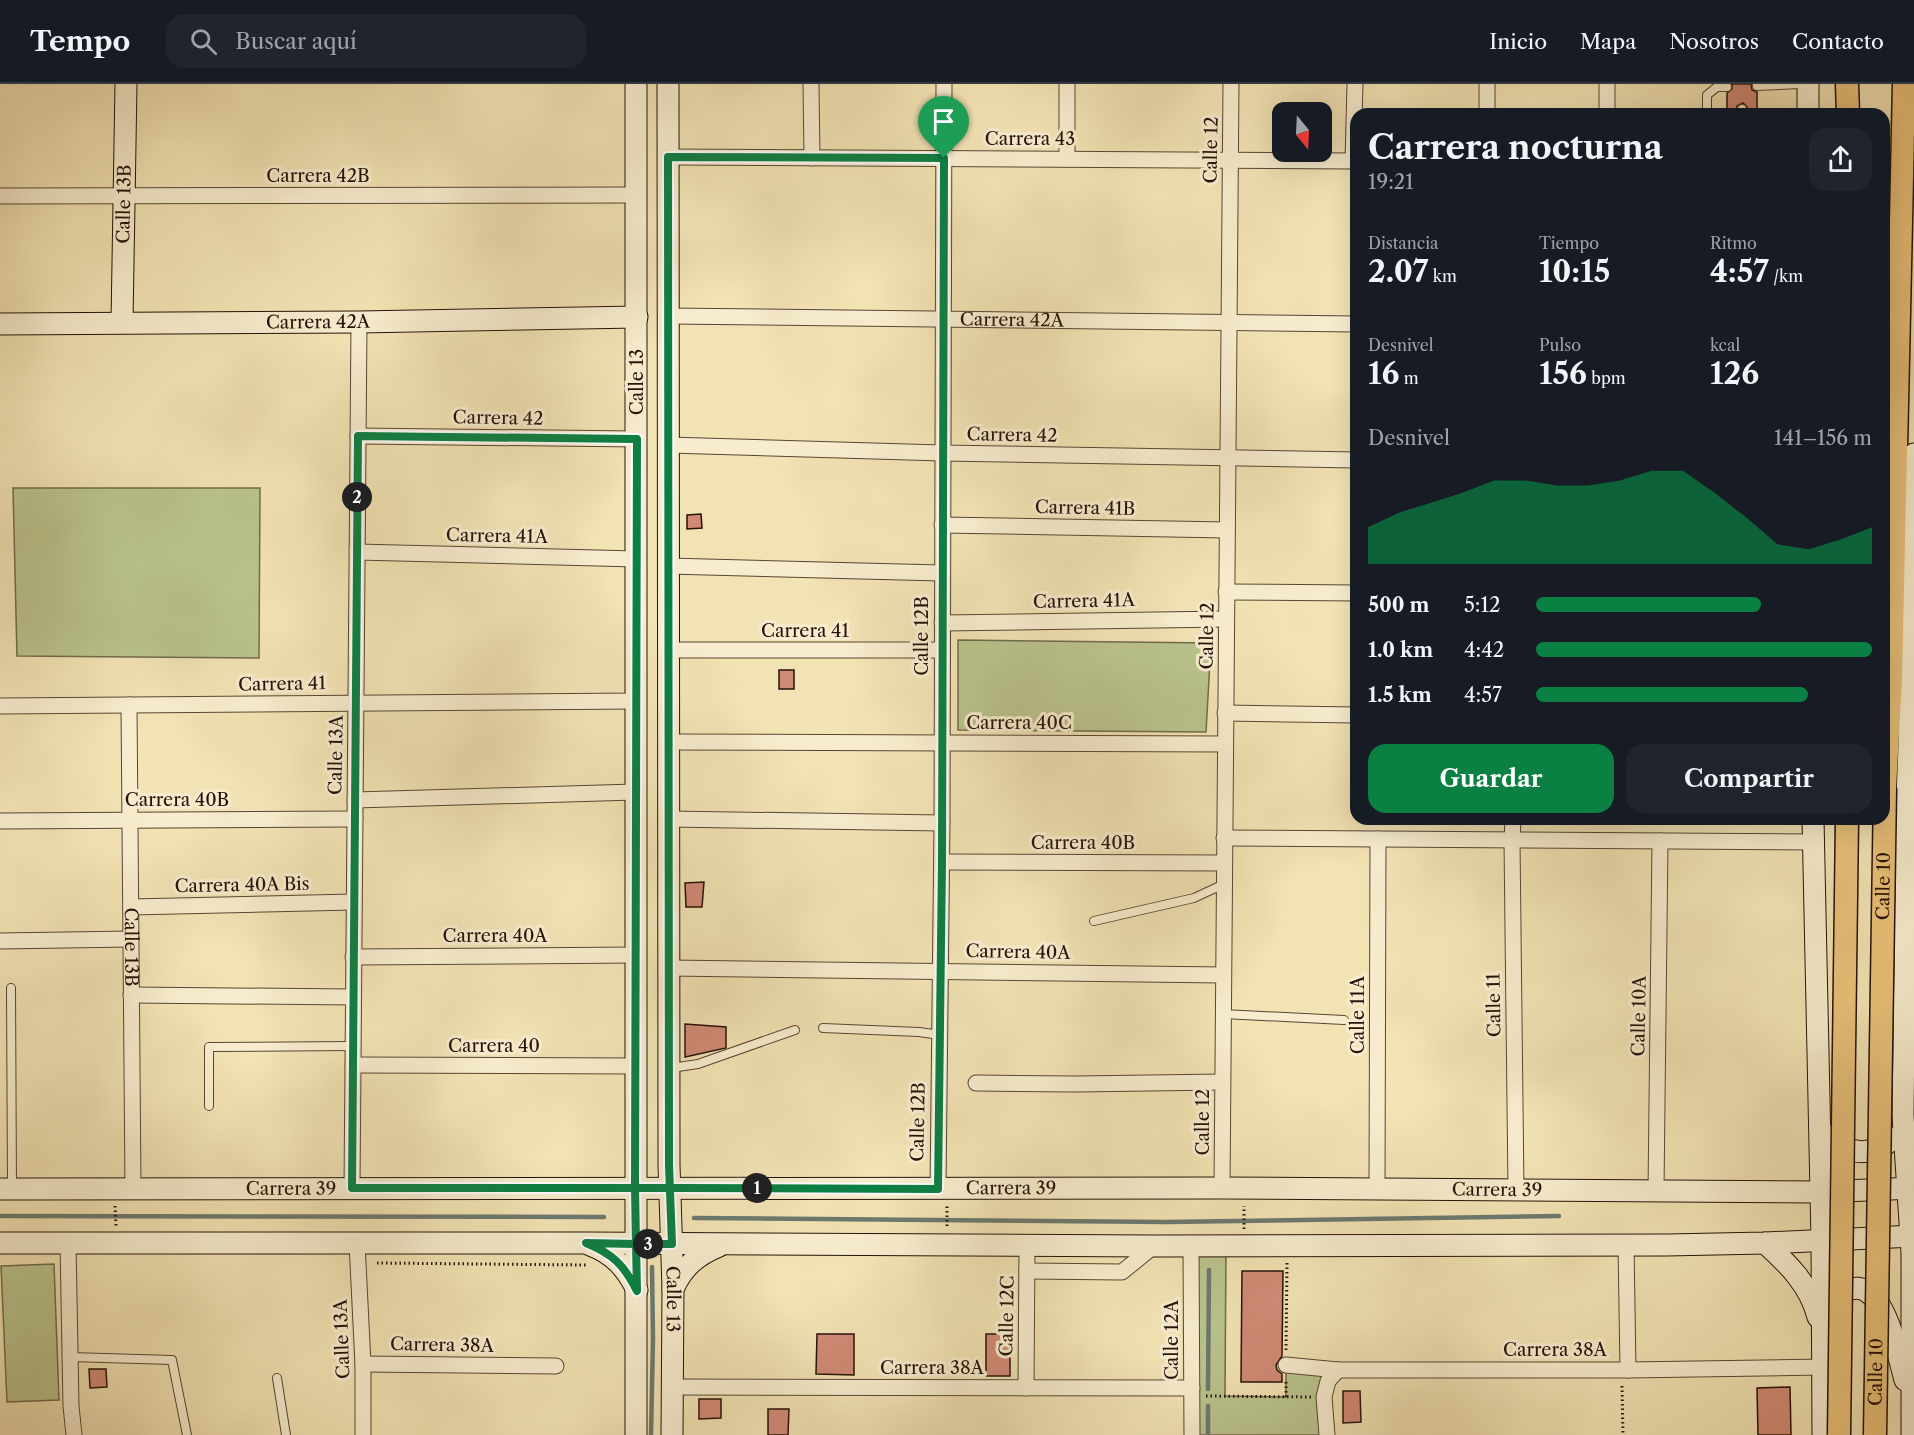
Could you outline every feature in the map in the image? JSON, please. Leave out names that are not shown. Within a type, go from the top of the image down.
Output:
[{"type":"main road","name":"Calle 13B","points":[[122,322],[126,84]]},
{"type":"main road","name":"Calle 13","points":[[636,84],[636,1435]]},
{"type":"main road","name":"Calle 13","points":[[668,84],[669,1068],[673,1289],[672,1435]]},
{"type":"main road","points":[[1808,84],[1808,108]]},
{"type":"main road","points":[[1835,84],[1835,108]]},
{"type":"main road","points":[[1847,84],[1848,108]]},
{"type":"main road","name":"Calle 10","points":[[1904,85],[1914,131]]},
{"type":"main road","name":"Calle 10","points":[[1904,85],[1901,678],[1912,745],[1910,1030],[1903,1115],[1911,1188],[1912,1435]]},
{"type":"main road","name":"Carrera 42A","points":[[0,324],[359,322],[637,317]]},
{"type":"main road","name":"Calle 10","points":[[1890,754],[1901,678],[1914,454]]},
{"type":"main road","points":[[1813,825],[1820,1109],[1823,1435]]},
{"type":"main road","name":"Calle 10","points":[[1839,1435],[1847,825]]},
{"type":"main road","name":"Calle 10","points":[[1875,1435],[1884,825]]},
{"type":"main road","points":[[1820,1109],[1827,1130],[1836,1142],[1850,1150],[1865,1153],[1880,1149],[1892,1140],[1900,1127],[1903,1115]]},
{"type":"main road","name":"Carrera 39","points":[[6,1189],[352,1188],[670,1194],[943,1193],[1221,1188],[1821,1192],[1911,1188]]},
{"type":"main road","points":[[1821,1192],[1826,1208],[1835,1221],[1847,1231],[1876,1238]]},
{"type":"main road","points":[[0,1243],[358,1253],[586,1243],[636,1236],[722,1245],[1191,1246],[1765,1243],[1912,1236]]},
{"type":"main road","points":[[586,1243],[603,1250],[619,1261],[637,1291]]},
{"type":"main road","points":[[1765,1243],[1791,1267],[1807,1289],[1817,1313],[1822,1339]]},
{"type":"main road","points":[[673,1289],[680,1274],[691,1261],[705,1251],[722,1245]]},
{"type":"main road","points":[[1823,1316],[1831,1303],[1845,1291],[1862,1289],[1874,1296],[1885,1315],[1912,1404]]},
{"type":"street","points":[[812,84],[812,158]]},
{"type":"street","name":"Calle 12B","points":[[943,1193],[936,1169],[942,861],[944,84]]},
{"type":"street","points":[[1067,84],[1067,159]]},
{"type":"street","name":"Calle 12","points":[[1221,1188],[1231,84]]},
{"type":"street","points":[[1355,84],[1355,108]]},
{"type":"street","points":[[1487,84],[1487,108]]},
{"type":"street","points":[[1607,84],[1607,108]]},
{"type":"street","name":"Carrera 43","points":[[668,157],[1350,161]]},
{"type":"street","name":"Carrera 42B","points":[[0,196],[636,195]]},
{"type":"street","name":"Carrera 42A","points":[[668,316],[1350,324]]},
{"type":"street","name":"Calle 13A","points":[[352,1188],[359,322]]},
{"type":"street","name":"Carrera 42","points":[[358,436],[637,439]]},
{"type":"street","name":"Carrera 42","points":[[668,445],[942,453],[1350,460]]},
{"type":"street","name":"Carrera 41B","points":[[942,525],[1227,530]]},
{"type":"street","name":"Carrera 41A","points":[[357,552],[636,559]]},
{"type":"street","points":[[668,566],[942,573]]},
{"type":"street","points":[[1227,592],[1350,593]]},
{"type":"street","name":"Carrera 41A","points":[[942,623],[1226,619]]},
{"type":"street","name":"Carrera 41","points":[[669,650],[942,650]]},
{"type":"street","name":"Carrera 41","points":[[0,706],[636,700]]},
{"type":"street","name":"Calle 13B","points":[[129,705],[133,1189]]},
{"type":"street","points":[[1225,713],[1350,715]]},
{"type":"street","name":"Carrera 40C","points":[[669,742],[1225,744]]},
{"type":"street","points":[[355,800],[636,792]]},
{"type":"street","name":"Carrera 40B","points":[[0,821],[355,819]]},
{"type":"street","points":[[669,819],[942,823]]},
{"type":"street","name":"Calle 11","points":[[1513,825],[1516,1191]]},
{"type":"street","points":[[1224,838],[1813,842]]},
{"type":"street","name":"Calle 11A","points":[[1377,1190],[1378,839]]},
{"type":"street","name":"Calle 10A","points":[[1656,1191],[1660,841]]},
{"type":"street","name":"Carrera 40B","points":[[942,861],[1224,863]]},
{"type":"street","name":"Carrera 40A Bis","points":[[131,907],[354,902]]},
{"type":"street","points":[[0,941],[131,939]]},
{"type":"street","name":"Carrera 40A","points":[[353,957],[636,955]]},
{"type":"street","name":"Carrera 40A","points":[[669,968],[1223,975]]},
{"type":"street","points":[[131,995],[353,997]]},
{"type":"street","name":"Carrera 40","points":[[352,1065],[635,1066]]},
{"type":"street","points":[[976,1083],[1222,1082]]},
{"type":"street","points":[[68,1244],[74,1435]]},
{"type":"street","points":[[1625,1370],[1626,1244]]},
{"type":"street","name":"Calle 12C","points":[[1026,1388],[1027,1245]]},
{"type":"street","points":[[1027,1271],[1122,1272],[1154,1246]]},
{"type":"street","name":"Calle 12A","points":[[1191,1246],[1192,1435]]},
{"type":"street","name":"Calle 13A","points":[[358,1253],[363,1364],[363,1435]]},
{"type":"street","name":"Carrera 38A","points":[[363,1364],[556,1366]]},
{"type":"street","name":"Carrera 38A","points":[[1286,1365],[1338,1370],[1823,1367]]},
{"type":"street","points":[[1327,1435],[1324,1397],[1328,1381],[1338,1370]]},
{"type":"street","name":"Carrera 38A","points":[[672,1387],[1192,1388]]},
{"type":"lane","points":[[1757,86],[1801,84]]},
{"type":"lane","points":[[1707,108],[1707,95],[1717,87],[1727,87]]},
{"type":"lane","points":[[1094,921],[1194,898],[1224,884]]},
{"type":"lane","points":[[6,1189],[12,988]]},
{"type":"lane","points":[[1223,1014],[1344,1020]]},
{"type":"lane","points":[[823,1028],[940,1035]]},
{"type":"lane","points":[[669,1068],[698,1064],[795,1030]]},
{"type":"lane","points":[[209,1106],[208,1047],[353,1046]]},
{"type":"lane","points":[[70,1357],[172,1360],[187,1435]]},
{"type":"lane","points":[[277,1378],[286,1435]]},
{"type":"path","points":[[943,1193],[946,1231]]},
{"type":"path","points":[[1244,1202],[1244,1231]]},
{"type":"path","points":[[115,1204],[116,1232]]},
{"type":"path","points":[[1286,1365],[1287,1245]]},
{"type":"path","points":[[358,1253],[592,1265]]},
{"type":"path","points":[[1623,1435],[1625,1370]]},
{"type":"path","points":[[1225,1396],[1324,1397]]},
{"type":"green space","points":[[13,488],[260,488],[259,658],[17,656]]},
{"type":"green space","points":[[958,640],[1211,643],[1206,732],[958,730]]},
{"type":"green space","points":[[1191,1246],[1226,1246],[1225,1396],[1286,1397],[1286,1365],[1338,1370],[1328,1381],[1327,1435],[1192,1435]]},
{"type":"green space","points":[[54,1264],[59,1400],[7,1402],[1,1266]]},
{"type":"building","points":[[1732,84],[1751,84],[1752,90],[1757,92],[1757,108],[1747,108],[1743,103],[1737,108],[1727,108],[1727,93],[1732,89]]},
{"type":"building","points":[[701,514],[702,528],[687,529],[687,515]]},
{"type":"building","points":[[779,670],[794,670],[794,689],[779,689]]},
{"type":"building","points":[[704,882],[702,907],[686,907],[685,883]]},
{"type":"building","points":[[685,1024],[726,1027],[726,1048],[685,1057]]},
{"type":"building","points":[[1242,1271],[1283,1271],[1282,1356],[1276,1365],[1277,1370],[1282,1374],[1282,1382],[1241,1382]]},
{"type":"building","points":[[817,1334],[854,1334],[854,1375],[816,1374]]},
{"type":"building","points":[[986,1334],[1010,1334],[1010,1376],[986,1376]]},
{"type":"building","points":[[89,1369],[106,1369],[107,1387],[90,1388]]},
{"type":"building","points":[[1790,1387],[1791,1435],[1758,1435],[1757,1388]]},
{"type":"building","points":[[1343,1391],[1360,1391],[1361,1422],[1343,1423]]},
{"type":"building","points":[[699,1399],[721,1399],[721,1418],[699,1419]]},
{"type":"building","points":[[768,1409],[789,1409],[788,1435],[768,1435]]},
{"type":"waterway","points":[[0,1216],[604,1217]]},
{"type":"waterway","points":[[694,1218],[1167,1222],[1559,1216]]},
{"type":"waterway","points":[[651,1435],[652,1267]]},
{"type":"waterway","points":[[1208,1389],[1209,1270]]},
{"type":"waterway","points":[[1208,1406],[1208,1435]]},
{"type":"route","points":[[944,158],[668,157],[669,1188],[672,1244],[636,1244],[637,1291],[619,1261],[603,1250],[586,1243],[636,1244],[635,1188],[352,1188],[358,436],[637,439],[635,1188],[669,1188],[683,1188],[938,1189],[936,1169],[942,861],[944,158]]}]
